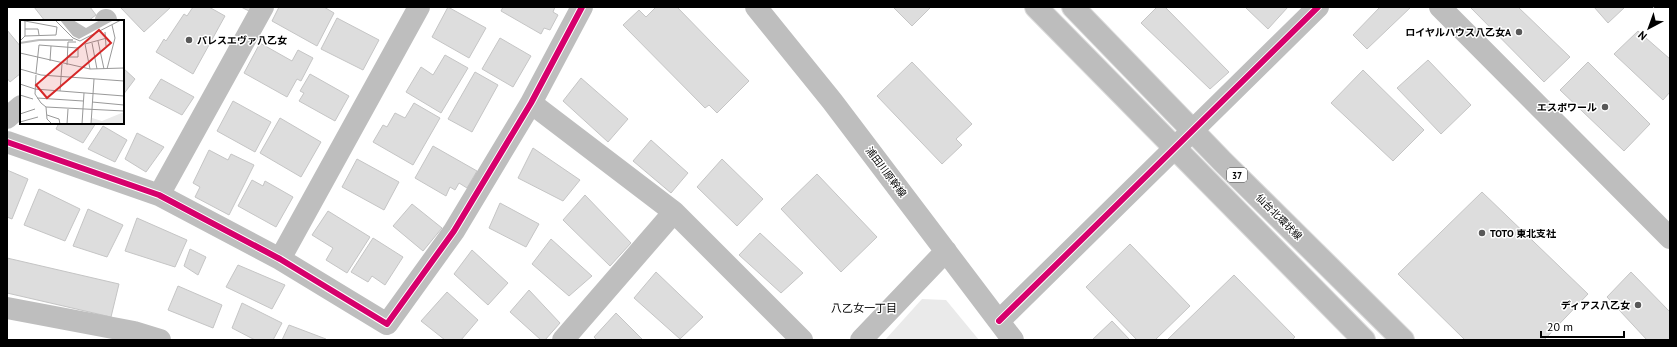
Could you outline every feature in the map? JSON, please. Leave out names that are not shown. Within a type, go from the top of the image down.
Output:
[{"type":"main road","name":"37","points":[[1036,7],[1364,340]]},
{"type":"main road","name":"仙台北環状線","points":[[1073,7],[1193,130],[1403,340]]},
{"type":"street","points":[[159,195],[263,7]]},
{"type":"street","points":[[280,259],[418,7]]},
{"type":"street","points":[[7,142],[159,195],[280,259],[387,324],[454,231],[531,103],[582,7]]},
{"type":"street","name":"浦田川原幹線","points":[[756,7],[832,101],[1013,340]]},
{"type":"street","points":[[999,321],[1318,7]]},
{"type":"street","points":[[1440,7],[1670,238]]},
{"type":"street","points":[[531,103],[674,212],[802,340]]},
{"type":"street","points":[[7,118],[20,107]]},
{"type":"street","points":[[564,340],[674,212]]},
{"type":"street","points":[[861,340],[946,251]]},
{"type":"street","points":[[7,308],[134,332],[160,340]]},
{"type":"shaded area","points":[[922,299],[946,300],[979,340],[885,340]]},
{"type":"building","points":[[34,7],[90,7],[96,15],[89,20],[44,20]]},
{"type":"building","points":[[120,7],[171,7],[144,32]]},
{"type":"building","name":"パレスエヴァ八乙女","points":[[193,7],[209,7],[225,16],[193,74],[156,52],[164,39],[166,41],[184,14],[187,16]]},
{"type":"building","points":[[241,7],[251,7],[249,11]]},
{"type":"building","points":[[279,7],[324,7],[334,13],[317,46],[272,21]]},
{"type":"building","points":[[448,7],[486,28],[469,58],[432,37]]},
{"type":"building","points":[[503,7],[555,7],[553,12],[558,15],[550,30],[544,28],[541,34],[501,11]]},
{"type":"building","points":[[656,7],[677,7],[749,81],[717,113],[709,105],[705,108],[623,25],[639,10],[646,17]]},
{"type":"building","points":[[893,7],[931,7],[912,26]]},
{"type":"building","points":[[1157,7],[1165,7],[1229,72],[1210,89],[1141,23]]},
{"type":"building","points":[[1245,7],[1288,7],[1268,29]]},
{"type":"building","points":[[1380,7],[1411,7],[1367,49],[1353,35]]},
{"type":"building","name":"ロイヤルハウス八乙女A","points":[[1470,7],[1518,7],[1570,57],[1544,82]]},
{"type":"building","points":[[1594,7],[1625,7],[1608,23]]},
{"type":"building","points":[[337,18],[379,40],[363,70],[321,49]]},
{"type":"building","points":[[7,30],[20,46],[20,74],[10,82],[7,78]]},
{"type":"building","points":[[1638,31],[1670,59],[1670,92],[1663,100],[1614,54]]},
{"type":"building","points":[[500,38],[531,56],[513,87],[482,69]]},
{"type":"building","points":[[260,43],[292,61],[298,50],[313,58],[301,81],[297,79],[287,97],[244,73]]},
{"type":"building","points":[[445,55],[468,68],[441,113],[406,92],[421,67],[433,75]]},
{"type":"building","points":[[1428,60],[1471,105],[1441,134],[1397,88]]},
{"type":"building","points":[[912,62],[972,124],[956,139],[962,145],[942,164],[877,96]]},
{"type":"building","name":"エスポワール","points":[[1588,62],[1650,124],[1624,151],[1560,90]]},
{"type":"building","points":[[124,69],[135,79],[124,94]]},
{"type":"building","points":[[1363,70],[1424,130],[1393,161],[1331,103]]},
{"type":"building","points":[[475,72],[498,85],[472,132],[448,119]]},
{"type":"building","points":[[310,74],[349,96],[335,121],[299,101],[304,93],[300,91]]},
{"type":"building","points":[[581,78],[628,119],[608,142],[563,101]]},
{"type":"building","points":[[161,79],[194,97],[182,115],[149,98]]},
{"type":"building","points":[[233,101],[271,122],[255,152],[217,131]]},
{"type":"building","points":[[414,103],[440,118],[413,165],[373,142],[383,125],[387,127],[395,113],[405,118]]},
{"type":"building","points":[[280,118],[321,142],[301,177],[260,153]]},
{"type":"building","points":[[58,124],[95,124],[83,143],[56,129]]},
{"type":"building","points":[[103,126],[127,140],[115,162],[88,149]]},
{"type":"building","points":[[137,133],[164,147],[146,172],[125,159]]},
{"type":"building","points":[[651,140],[688,173],[671,193],[633,161]]},
{"type":"building","points":[[433,146],[477,171],[467,188],[459,183],[455,190],[450,187],[446,196],[415,178]]},
{"type":"building","points":[[533,148],[580,180],[563,201],[518,178]]},
{"type":"building","points":[[209,150],[228,160],[231,154],[254,165],[229,215],[195,197],[200,187],[193,183]]},
{"type":"building","points":[[357,159],[399,182],[384,210],[342,187]]},
{"type":"building","points":[[722,159],[763,199],[737,226],[697,187]]},
{"type":"building","points":[[7,170],[28,179],[12,219],[7,217]]},
{"type":"building","points":[[817,174],[877,237],[841,272],[781,209]]},
{"type":"building","points":[[252,180],[263,186],[265,181],[293,197],[276,227],[238,206]]},
{"type":"building","points":[[39,189],[80,209],[65,241],[24,225]]},
{"type":"building","name":"TOTO 東北支社","points":[[1482,192],[1588,294],[1544,340],[1465,340],[1398,274]]},
{"type":"building","points":[[585,195],[631,243],[610,266],[563,220]]},
{"type":"building","points":[[500,203],[539,224],[526,247],[489,228]]},
{"type":"building","points":[[412,204],[442,228],[423,251],[393,226]]},
{"type":"building","points":[[88,209],[123,225],[107,257],[73,246]]},
{"type":"building","points":[[328,211],[370,237],[347,273],[326,260],[333,248],[312,235]]},
{"type":"building","points":[[137,218],[187,240],[175,267],[125,251]]},
{"type":"building","points":[[760,233],[803,273],[781,293],[739,255]]},
{"type":"building","points":[[373,238],[403,257],[385,285],[372,276],[368,282],[351,272]]},
{"type":"building","points":[[551,239],[592,276],[569,296],[532,264]]},
{"type":"building","points":[[1130,244],[1190,306],[1155,340],[1137,340],[1086,287]]},
{"type":"building","points":[[190,249],[206,257],[198,275],[184,266]]},
{"type":"building","points":[[472,250],[508,283],[488,305],[454,274]]},
{"type":"building","points":[[7,258],[119,284],[111,317],[7,293]]},
{"type":"building","points":[[238,265],[285,285],[272,309],[226,287]]},
{"type":"building","points":[[656,272],[703,317],[680,339],[634,298]]},
{"type":"building","name":"ディアス八乙女","points":[[1631,272],[1670,312],[1670,340],[1647,340],[1607,297]]},
{"type":"building","points":[[1234,275],[1295,337],[1292,340],[1167,340]]},
{"type":"building","points":[[178,286],[222,305],[213,328],[168,310]]},
{"type":"building","points":[[529,290],[560,323],[545,340],[541,340],[510,312]]},
{"type":"building","points":[[447,292],[478,320],[461,340],[445,340],[421,321]]},
{"type":"building","points":[[242,303],[282,323],[273,340],[255,340],[232,328]]},
{"type":"building","points":[[616,313],[643,340],[597,340],[594,337]]},
{"type":"building","points":[[1112,321],[1130,340],[1092,340]]},
{"type":"building","points":[[289,325],[326,339],[326,340],[282,340]]},
{"type":"cycle path","points":[[7,142],[159,195],[280,259],[387,324],[454,231],[531,103],[582,7]]},
{"type":"cycle path","points":[[999,321],[1318,7]]},
{"type":"place","name":"ロイヤルハウス八乙女A","points":[[1519,32]]},
{"type":"place","name":"パレスエヴァ八乙女","points":[[189,40]]},
{"type":"place","name":"エスポワール","points":[[1605,107]]},
{"type":"place","name":"TOTO 東北支社","points":[[1482,233]]},
{"type":"place","name":"ディアス八乙女","points":[[1638,305]]},
{"type":"district","name":"八乙女一丁目","points":[[864,308]]}]
